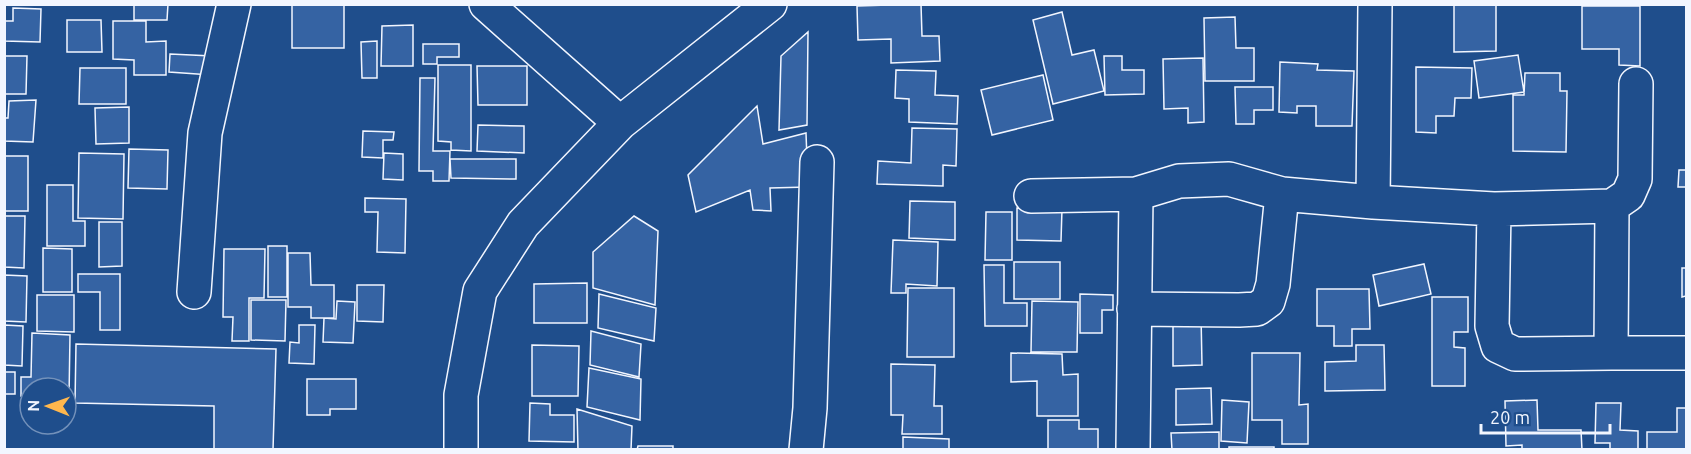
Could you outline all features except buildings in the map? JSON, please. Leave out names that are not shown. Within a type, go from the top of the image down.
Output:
[{"type":"street","points":[[194,291],[205,133],[234,4]]},
{"type":"street","points":[[486,4],[620,123]]},
{"type":"street","points":[[461,450],[461,395],[480,291],[523,224],[620,123],[770,4]]},
{"type":"street","points":[[1373,202],[1375,4]]},
{"type":"street","points":[[1030,196],[1136,194],[1179,181],[1204,178],[1230,179],[1282,194],[1373,202],[1494,209],[1612,206],[1628,195],[1633,189],[1635,179],[1636,84]]},
{"type":"street","points":[[806,450],[810,408],[818,162]]},
{"type":"street","points":[[1133,450],[1136,194]]},
{"type":"street","points":[[1134,309],[1257,309],[1268,301],[1273,284],[1282,194]]},
{"type":"street","points":[[1611,353],[1612,206]]},
{"type":"street","points":[[1494,209],[1491,326],[1498,346],[1515,354],[1686,353]]}]
